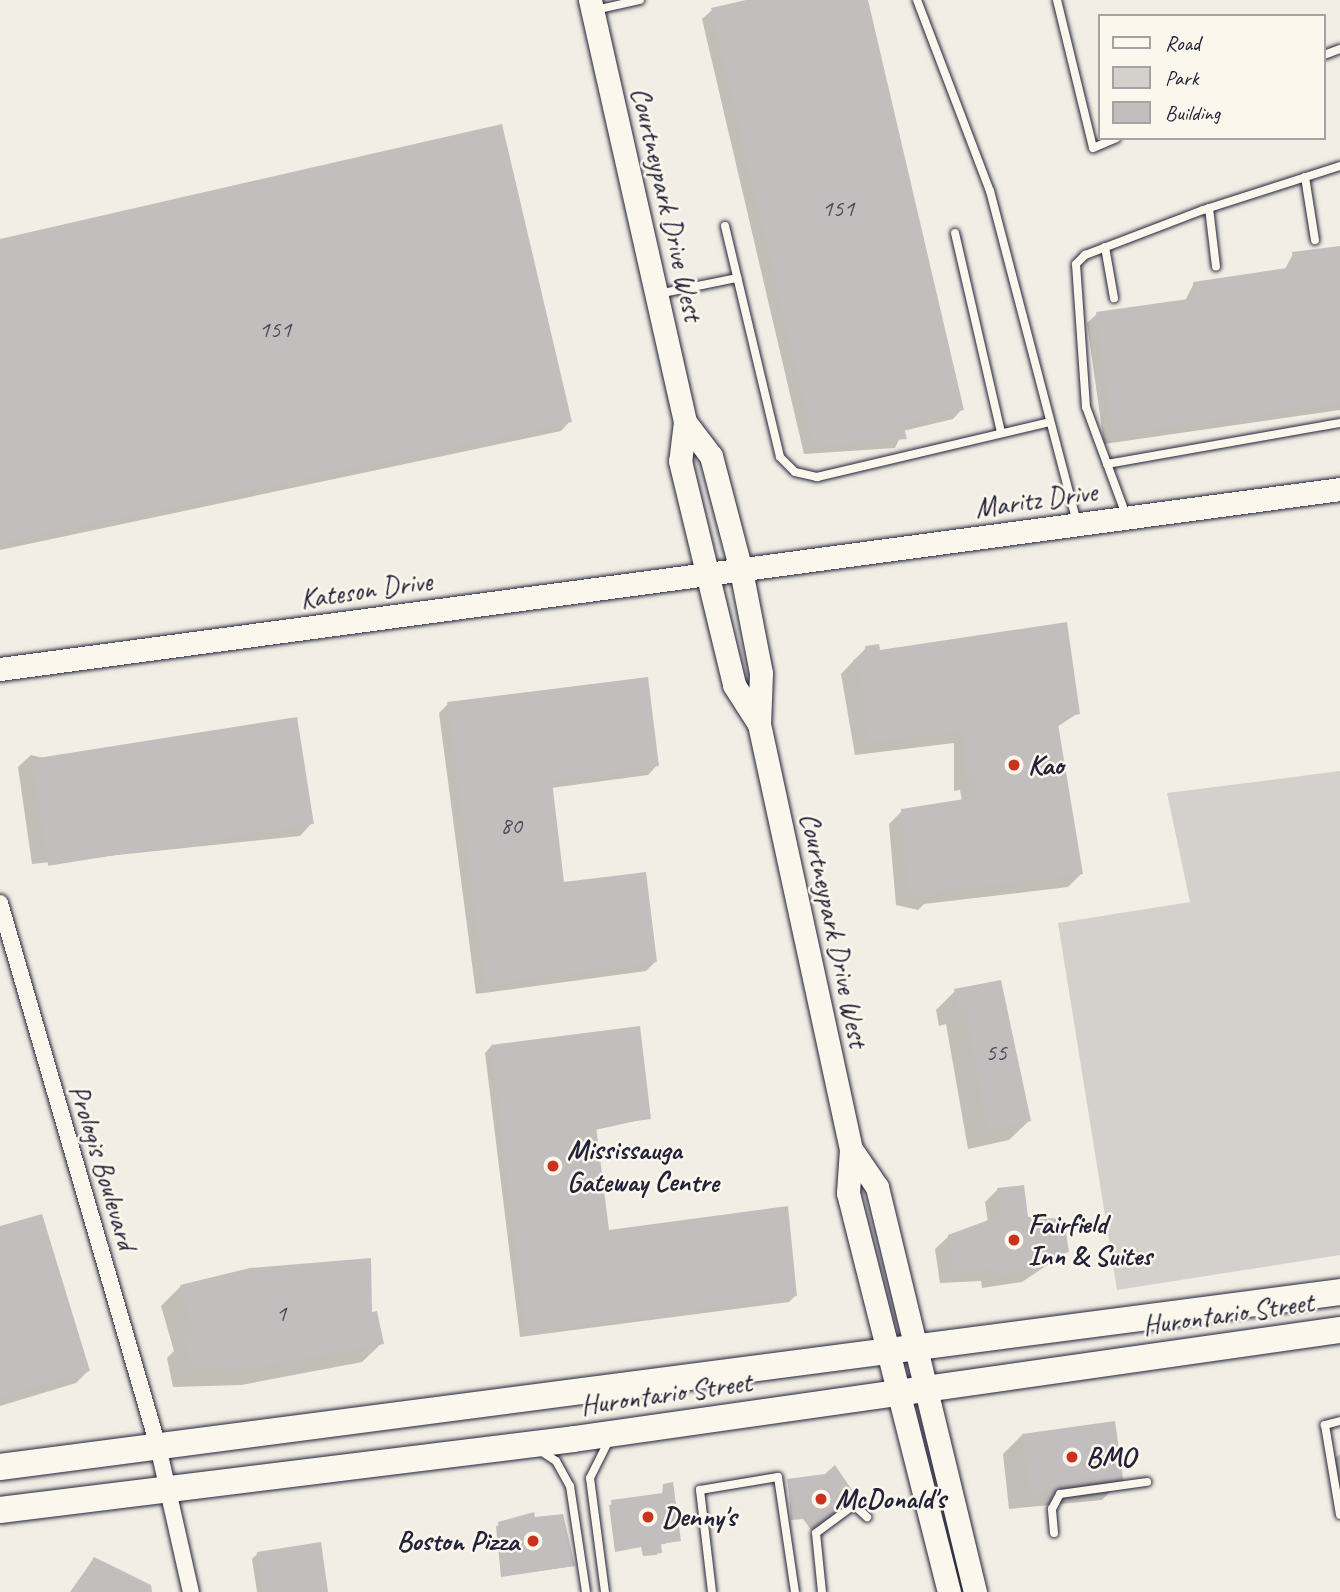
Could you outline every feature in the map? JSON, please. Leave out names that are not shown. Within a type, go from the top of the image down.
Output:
[{"type":"main road","name":"Courtneypark Drive West","points":[[592,5],[685,422],[680,461],[734,685],[759,724]]},
{"type":"main road","name":"Courtneypark Drive West","points":[[685,422],[711,456],[741,570],[761,673],[759,724],[851,1149],[848,1193],[948,1592]]},
{"type":"main road","name":"Maritz Drive","points":[[741,570],[1340,489]]},
{"type":"main road","name":"Kateson Drive","points":[[0,669],[741,570]]},
{"type":"main road","name":"Courtneypark Drive West","points":[[851,1149],[877,1186],[930,1389],[975,1592]]},
{"type":"main road","name":"Hurontario Street","points":[[0,1467],[919,1344],[1340,1292]]},
{"type":"main road","name":"Hurontario Street","points":[[0,1510],[530,1445],[1340,1330]]},
{"type":"street","name":"Prologis Boulevard","points":[[0,904],[158,1446],[191,1592]]},
{"type":"lane","points":[[592,5],[640,0]]},
{"type":"lane","points":[[917,0],[990,191],[1078,524]]},
{"type":"lane","points":[[1057,0],[1093,148],[1111,140]]},
{"type":"lane","points":[[1127,518],[1086,407],[1074,276],[1085,254],[1209,208],[1340,166]]},
{"type":"lane","points":[[1305,177],[1315,240]]},
{"type":"lane","points":[[1209,208],[1216,267]]},
{"type":"lane","points":[[725,226],[780,457],[795,472],[817,477],[1050,422]]},
{"type":"lane","points":[[955,233],[1001,433]]},
{"type":"lane","points":[[1105,247],[1114,298]]},
{"type":"lane","points":[[657,295],[737,278]]},
{"type":"lane","points":[[1107,464],[1340,423]]},
{"type":"lane","points":[[1340,1421],[1325,1425],[1340,1515]]},
{"type":"lane","points":[[605,1592],[590,1478],[613,1433]]},
{"type":"lane","points":[[530,1445],[556,1461],[570,1486],[586,1592]]},
{"type":"lane","points":[[712,1592],[700,1490],[778,1477],[795,1592]]},
{"type":"lane","points":[[1054,1533],[1052,1509],[1060,1493],[1147,1482]]},
{"type":"lane","points":[[822,1592],[816,1533],[854,1505],[867,1517]]},
{"type":"green space","points":[[1340,771],[1340,1255],[1117,1290],[1058,923],[1190,902],[1167,793]]},
{"type":"building","points":[[746,0],[868,0],[964,410],[903,424],[907,439],[814,446],[711,8]]},
{"type":"building","points":[[502,124],[572,422],[0,543],[0,239]]},
{"type":"building","points":[[1340,246],[1340,403],[1113,435],[1096,312],[1195,298],[1193,282],[1294,267],[1292,252]]},
{"type":"building","name":"Kao","points":[[1067,622],[1080,714],[1057,718],[1083,874],[932,892],[932,898],[908,892],[901,809],[977,797],[973,778],[966,779],[966,731],[867,743],[860,672],[853,660],[866,654],[865,646],[879,644],[880,650]]},
{"type":"building","points":[[648,677],[659,766],[552,781],[564,882],[646,872],[657,962],[485,985],[447,702]]},
{"type":"building","points":[[297,717],[314,824],[48,866],[31,759]]},
{"type":"building","points":[[1001,980],[1031,1121],[987,1130],[965,1006],[958,1007],[954,989]]},
{"type":"building","name":"Mississauga Gateway Centre","points":[[640,1026],[651,1119],[596,1126],[609,1230],[788,1206],[797,1296],[526,1332],[491,1045]]},
{"type":"building","points":[[1024,1185],[1028,1217],[1064,1219],[1069,1252],[1036,1261],[1037,1269],[994,1276],[993,1269],[953,1271],[948,1235],[1002,1215],[997,1188]]},
{"type":"building","points":[[42,1214],[90,1371],[0,1398],[0,1226]]},
{"type":"building","points":[[371,1258],[372,1312],[377,1311],[384,1344],[261,1366],[192,1368],[185,1337],[194,1336],[180,1285],[250,1268]]},
{"type":"building","name":"BMO","points":[[1115,1421],[1123,1481],[1030,1494],[1022,1434]]},
{"type":"building","name":"McDonald's","points":[[835,1465],[856,1496],[851,1504],[816,1530],[806,1518],[793,1519],[787,1479],[825,1474]]},
{"type":"building","points":[[673,1482],[681,1541],[661,1544],[662,1553],[645,1555],[643,1546],[617,1550],[611,1500],[663,1493],[663,1484]]},
{"type":"building","points":[[534,1512],[535,1517],[563,1514],[575,1566],[503,1576],[498,1522]]},
{"type":"building","points":[[321,1542],[328,1592],[263,1592],[257,1552]]},
{"type":"building","points":[[94,1557],[151,1585],[152,1592],[73,1592]]},
{"type":"place","name":"Kao","points":[[1014,765]]},
{"type":"place","name":"Mississauga Gateway Centre","points":[[553,1166]]},
{"type":"place","name":"Fairfield Inn & Suites","points":[[1014,1240]]},
{"type":"place","name":"BMO","points":[[1072,1457]]},
{"type":"place","name":"McDonald's","points":[[821,1499]]},
{"type":"place","name":"Denny's","points":[[648,1517]]},
{"type":"place","name":"Boston Pizza","points":[[533,1541]]}]
